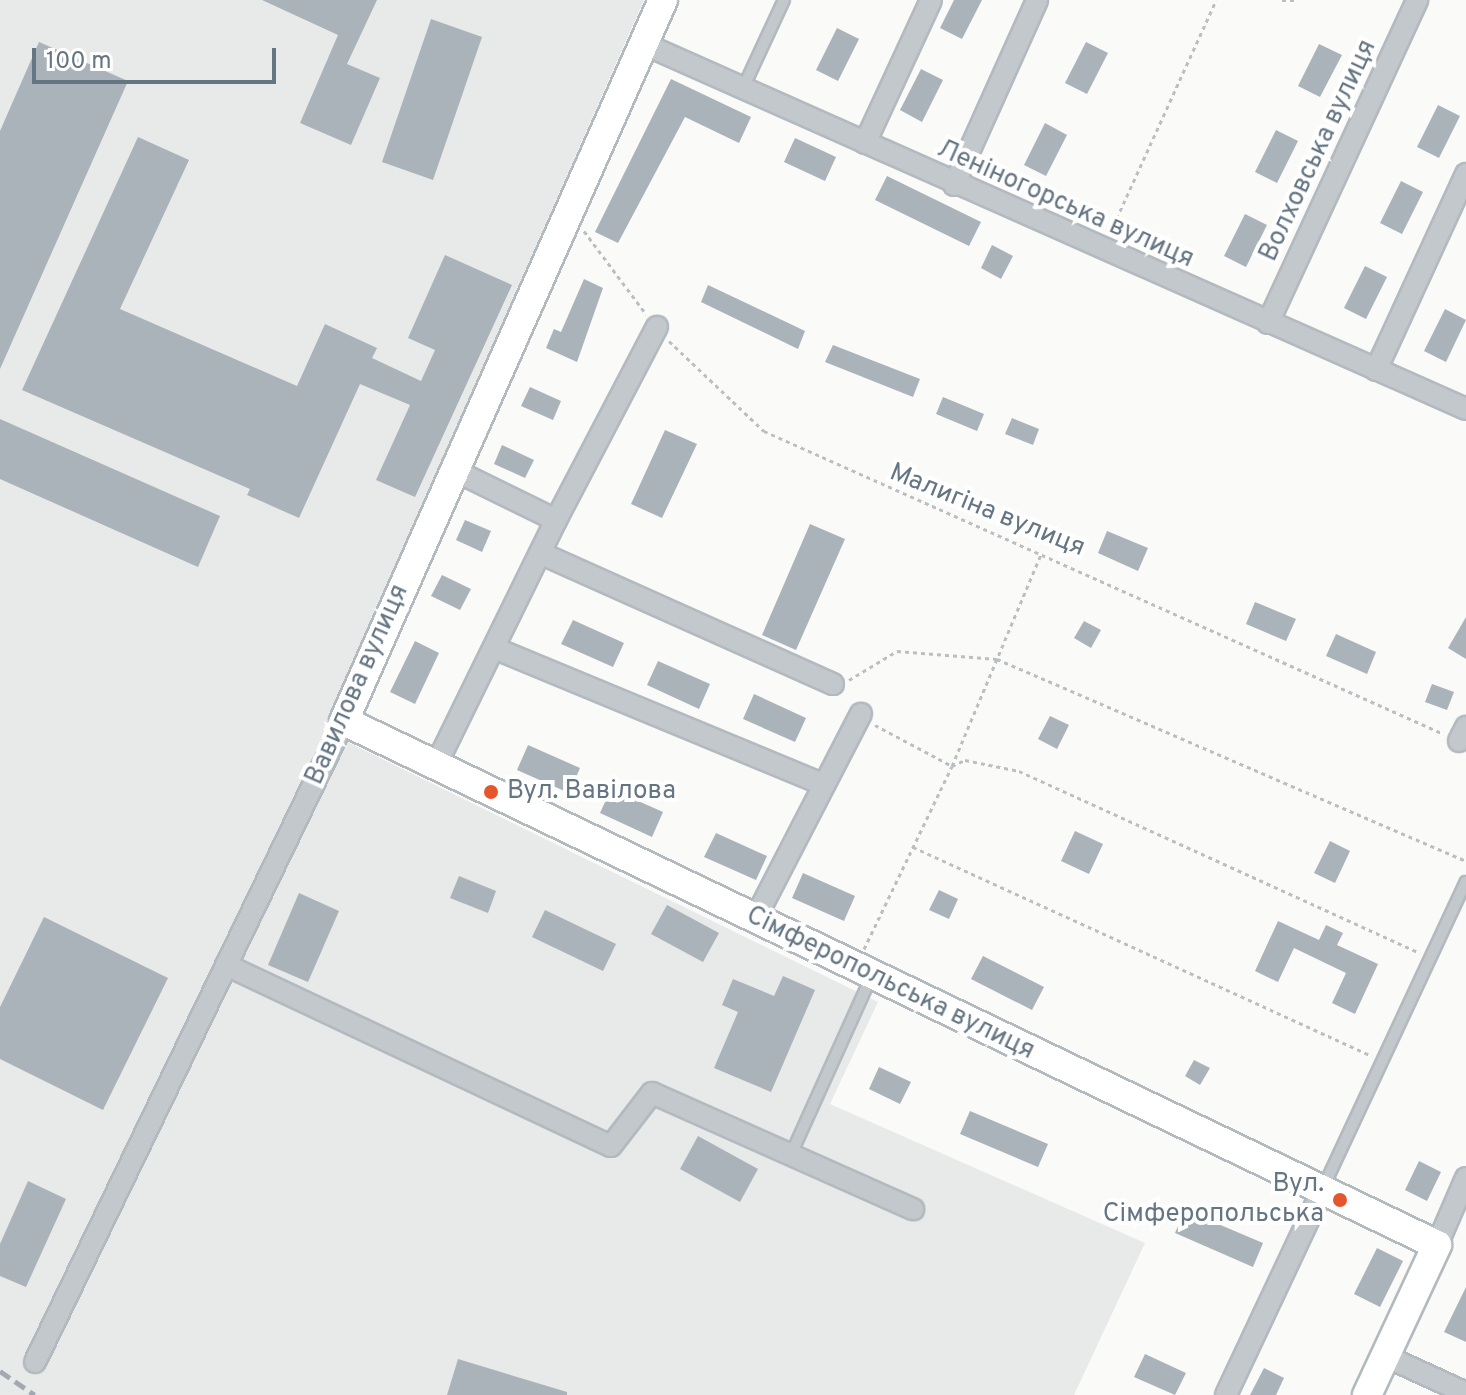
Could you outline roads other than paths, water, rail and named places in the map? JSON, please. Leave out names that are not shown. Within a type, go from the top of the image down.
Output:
[{"type":"street","name":"Вавилова вулиця","points":[[35,1362],[344,721],[663,0]]},
{"type":"street","points":[[865,143],[931,0]]},
{"type":"street","points":[[954,185],[1037,0]]},
{"type":"street","name":"Волховська вулиця","points":[[1268,323],[1417,0]]},
{"type":"street","name":"Леніногорська вулиця","points":[[644,44],[744,86],[1102,251],[1466,409]]},
{"type":"street","points":[[1376,370],[1466,174]]},
{"type":"street","points":[[436,765],[556,520],[657,327]]},
{"type":"street","points":[[454,470],[556,520]]},
{"type":"street","points":[[540,553],[833,684]]},
{"type":"street","points":[[494,648],[824,785]]},
{"type":"street","points":[[755,919],[861,714]]},
{"type":"street","name":"Сімферопольська вулиця","points":[[344,721],[1437,1245]]},
{"type":"street","points":[[226,965],[611,1146],[652,1093],[793,1150],[913,1209]]},
{"type":"street","points":[[1367,1395],[1466,1178]]},
{"type":"street","points":[[1226,1395],[1322,1191]]},
{"type":"street","points":[[1385,1356],[1466,1393]]},
{"type":"lane","points":[[744,86],[784,0]]},
{"type":"lane","points":[[1322,1191],[1466,882]]},
{"type":"lane","points":[[793,1150],[864,971]]},
{"type":"railway","points":[[0,1371],[35,1395]]},
{"type":"place","name":"Вул. Вавілова","points":[[491,792]]},
{"type":"place","name":"Вул. Сімферопольська","points":[[1340,1200]]}]
